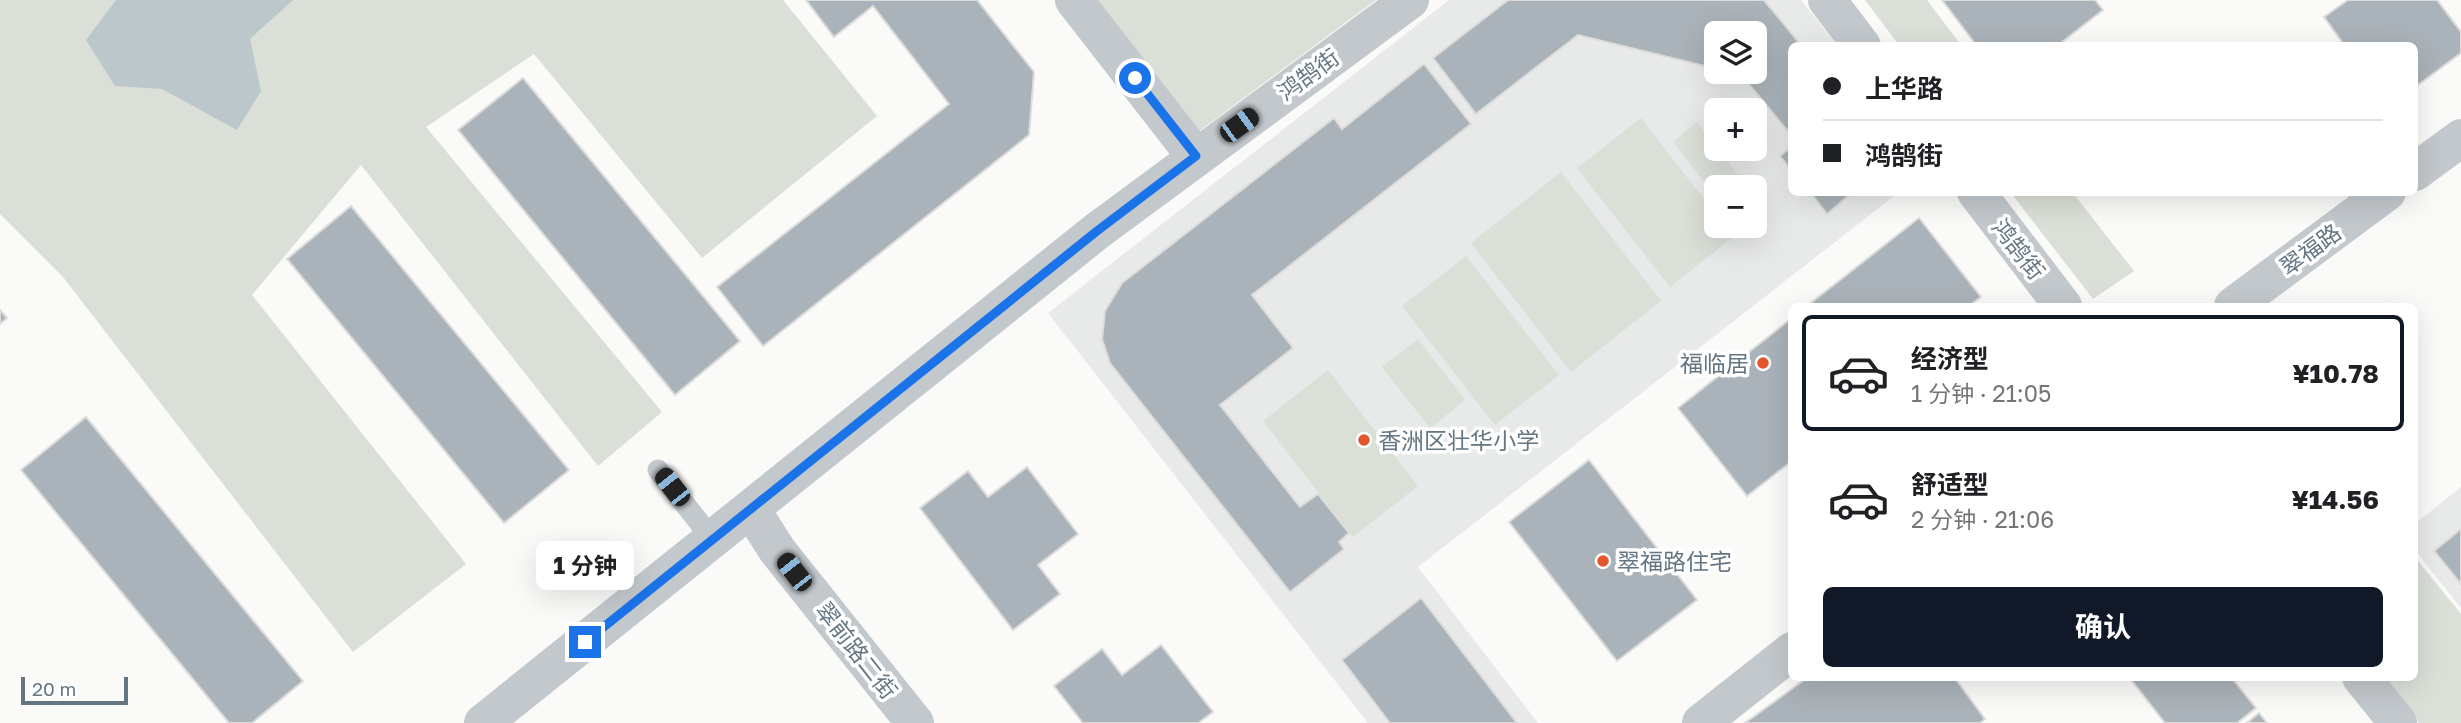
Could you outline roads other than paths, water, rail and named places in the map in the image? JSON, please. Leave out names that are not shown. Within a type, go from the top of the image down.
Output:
[{"type":"street","points":[[1074,0],[1196,156]]},
{"type":"street","name":"鸿鹄街","points":[[483,723],[1097,231],[1410,0]]},
{"type":"street","points":[[1827,0],[1859,42]]},
{"type":"street","points":[[2418,170],[2461,138]]},
{"type":"street","name":"鸿鹄街","points":[[1979,196],[2061,303]]},
{"type":"street","name":"翠福路","points":[[2237,303],[2382,196]]},
{"type":"street","name":"翠前路二街","points":[[751,509],[777,550],[915,723]]},
{"type":"street","points":[[1702,723],[1788,654]]},
{"type":"street","points":[[2364,681],[2398,723]]},
{"type":"lane","points":[[658,470],[713,540]]},
{"type":"place","name":"福临居","points":[[1763,363]]},
{"type":"place","name":"香洲区壮华小学","points":[[1364,440]]},
{"type":"place","name":"翠福路住宅","points":[[1603,561]]}]
